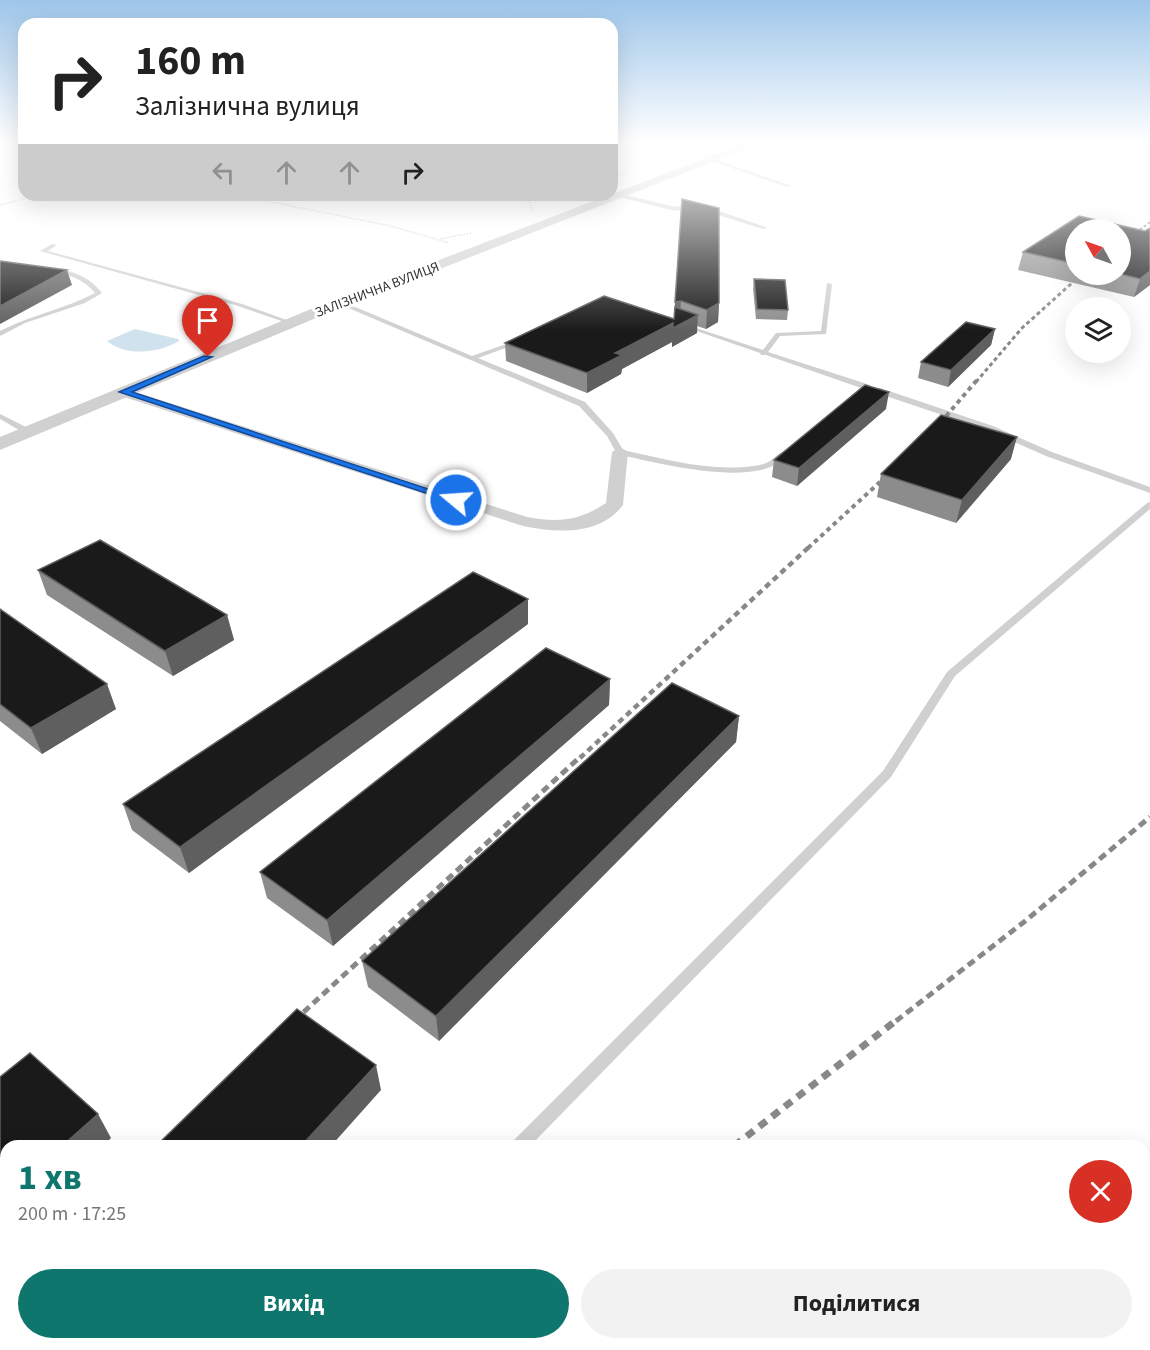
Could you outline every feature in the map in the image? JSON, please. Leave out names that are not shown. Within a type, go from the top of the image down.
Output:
[{"type":"street","name":"ЗАЛІЗНИЧНА ВУЛИЦЯ","points":[[0,444],[341,303],[593,205]]},
{"type":"street","points":[[123,392],[523,521],[558,529],[594,520],[614,505],[620,452]]},
{"type":"lane","points":[[659,205],[713,211],[765,228]]},
{"type":"lane","points":[[54,244],[43,251],[237,304],[292,323]]},
{"type":"lane","points":[[0,334],[23,322],[83,302],[99,293],[94,286],[77,276],[50,270]]},
{"type":"lane","points":[[763,354],[778,334],[824,333],[829,284]]},
{"type":"lane","points":[[341,303],[582,404],[610,435],[620,452],[662,461],[746,470],[769,465],[787,451]]},
{"type":"lane","points":[[677,323],[763,354],[990,428],[1049,454],[1150,490]]},
{"type":"lane","points":[[472,358],[526,339]]},
{"type":"lane","points":[[858,394],[867,387]]},
{"type":"lane","points":[[0,416],[29,432]]},
{"type":"lane","points":[[525,1140],[886,774],[951,674],[1150,505]]},
{"type":"path","points":[[286,205],[391,226],[477,251]]},
{"type":"path","points":[[530,205],[533,215]]},
{"type":"path","points":[[434,238],[441,239],[474,232]]},
{"type":"water","points":[[135,329],[179,341],[143,352],[123,349],[107,341]]},
{"type":"building","points":[[682,205],[707,205],[719,208],[719,303],[707,310],[681,301],[675,302]]},
{"type":"building","points":[[1079,216],[1092,219],[1074,219]]},
{"type":"building","points":[[1065,225],[1065,262],[1023,252]]},
{"type":"building","points":[[1131,228],[1145,231],[1150,228],[1150,271],[1140,279],[1131,277]]},
{"type":"building","points":[[0,261],[67,270],[0,306]]},
{"type":"building","points":[[754,279],[785,280],[788,310],[757,309]]},
{"type":"building","points":[[604,296],[674,319],[675,307],[698,315],[673,328],[673,323],[615,353],[622,355],[587,373],[505,343]]},
{"type":"building","points":[[966,322],[995,329],[951,370],[921,362]]},
{"type":"building","points":[[865,385],[889,392],[799,468],[774,460]]},
{"type":"building","points":[[941,415],[1017,437],[962,500],[881,474]]},
{"type":"building","points":[[100,540],[227,615],[165,651],[38,570]]},
{"type":"building","points":[[473,572],[528,599],[180,847],[123,804]]},
{"type":"building","points":[[0,609],[107,684],[31,728],[0,704]]},
{"type":"building","points":[[546,648],[610,679],[327,920],[260,872]]},
{"type":"building","points":[[672,683],[739,716],[436,1016],[362,961]]},
{"type":"building","points":[[297,1009],[376,1065],[307,1140],[162,1140]]},
{"type":"building","points":[[30,1053],[98,1114],[69,1140],[0,1140],[0,1077]]},
{"type":"railway","points":[[1131,237],[1150,222]]},
{"type":"railway","points":[[976,382],[1022,328],[1070,285]]},
{"type":"railway","points":[[935,429],[977,380]]},
{"type":"railway","points":[[808,548],[892,471]]},
{"type":"railway","points":[[580,758],[809,547]]},
{"type":"railway","points":[[294,1021],[581,756]]},
{"type":"railway","points":[[896,1021],[1024,922],[1150,817]]},
{"type":"railway","points":[[289,1025],[295,1019]]},
{"type":"railway","points":[[742,1140],[898,1019]]},
{"type":"route","points":[[208,357],[123,392],[456,500]]}]
